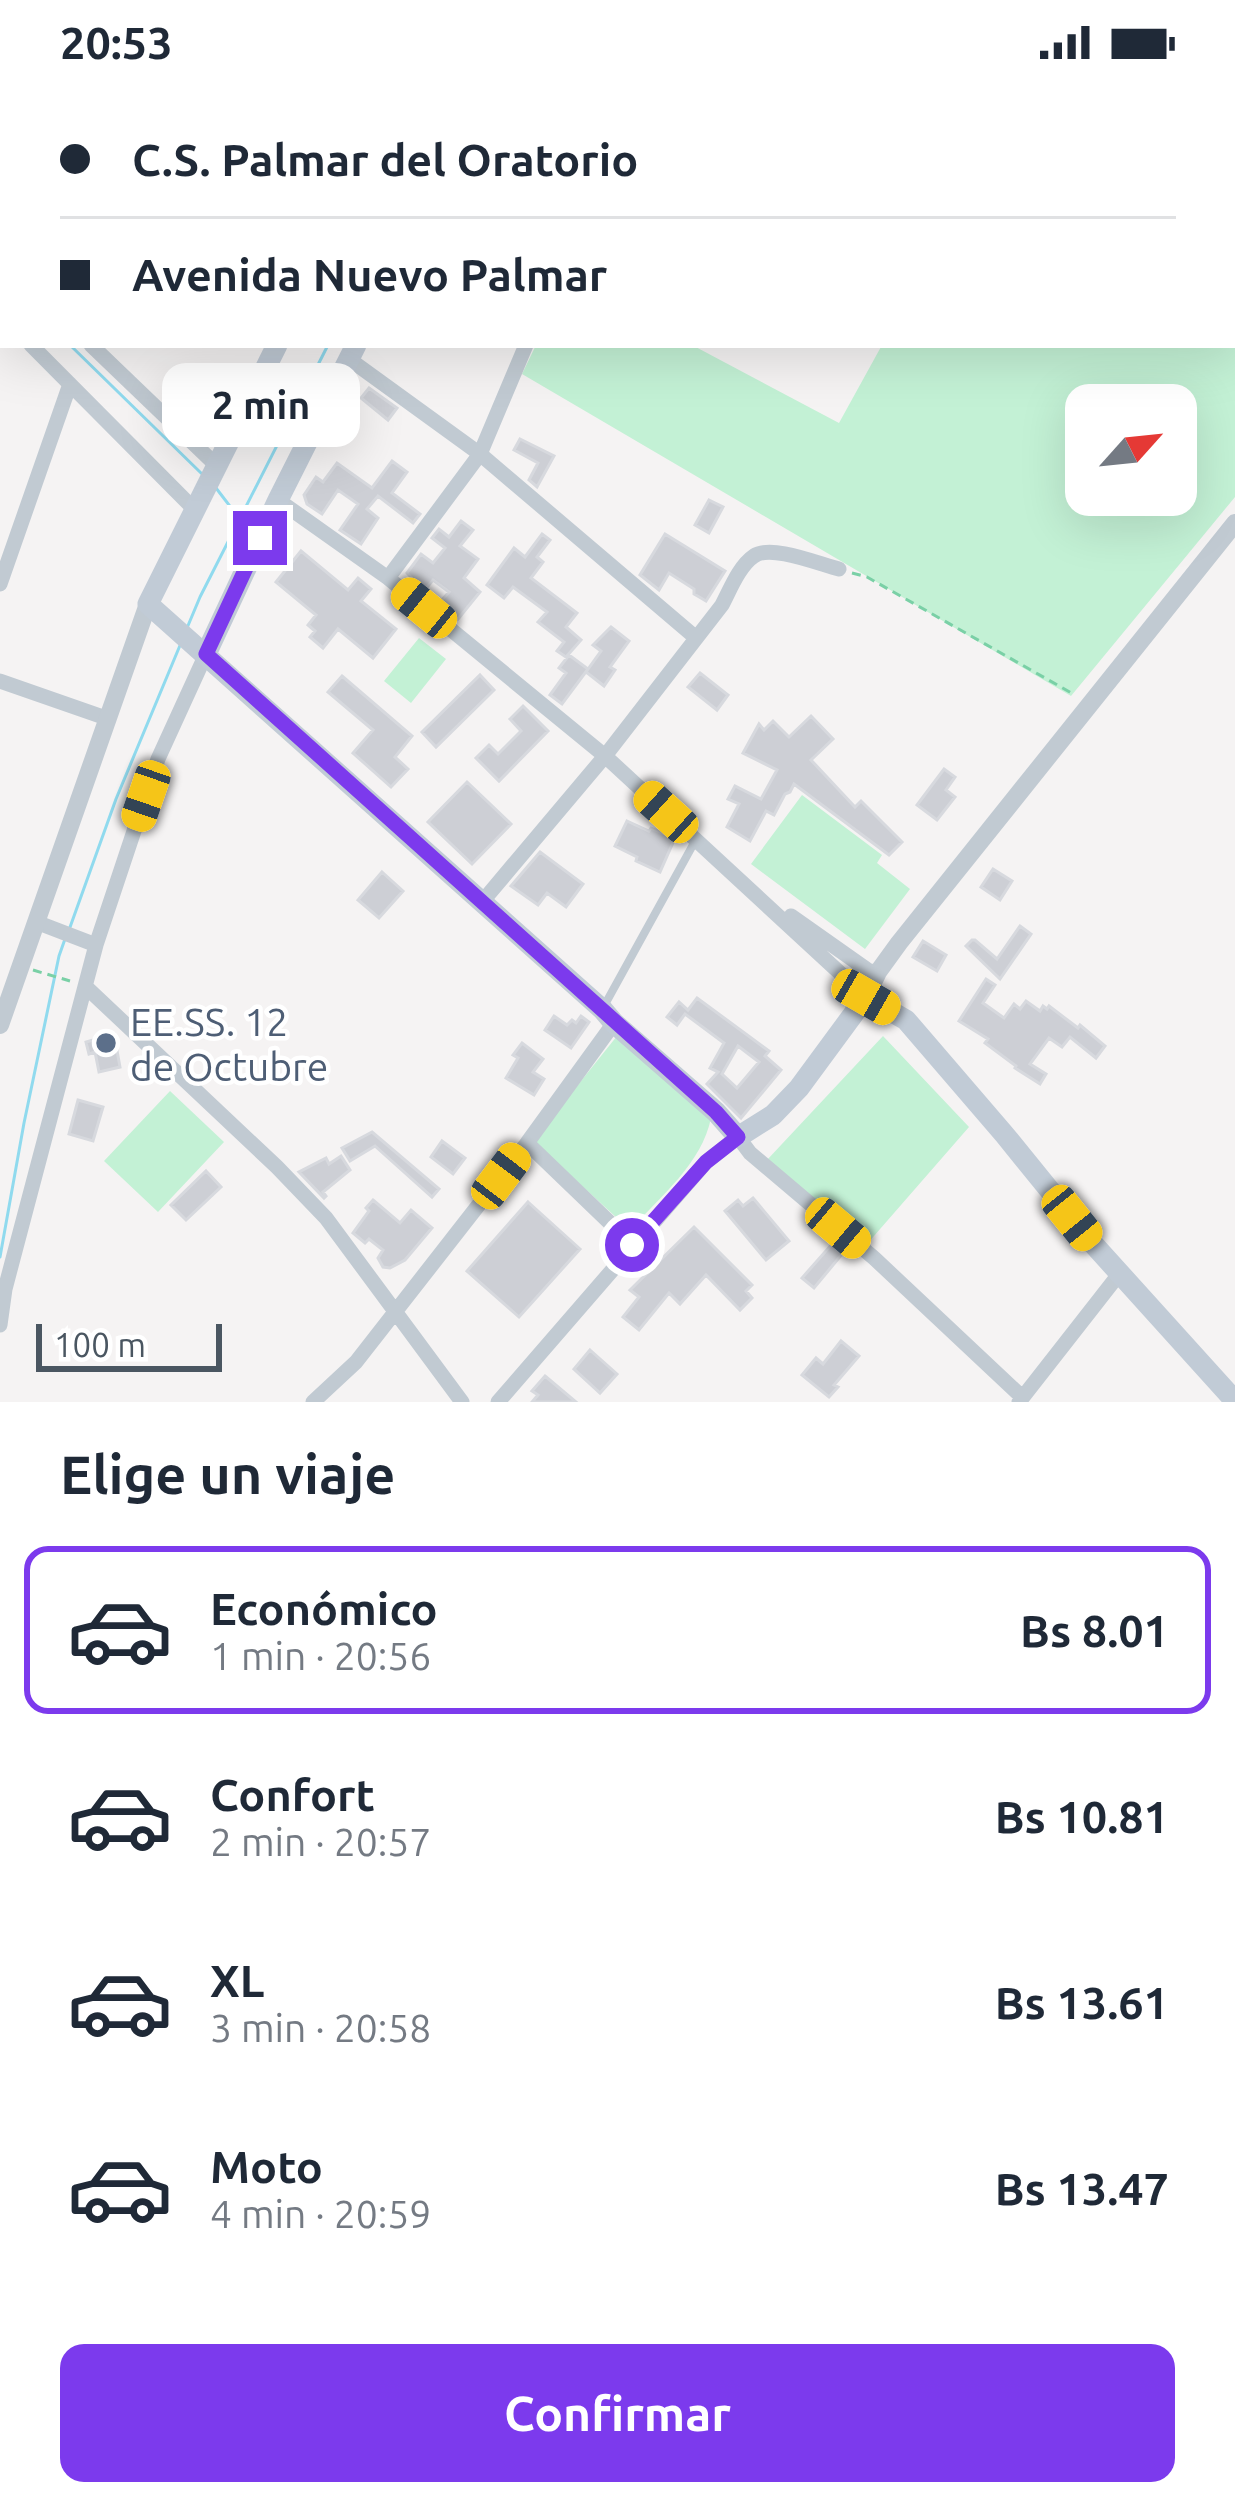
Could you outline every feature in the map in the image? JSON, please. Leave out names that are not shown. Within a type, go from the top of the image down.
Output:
[{"type":"main road","points":[[276,348],[148,604],[716,1112],[738,1137],[773,1115],[799,1088],[866,997],[906,1020],[1235,1401]]},
{"type":"main road","points":[[200,649],[353,352]]},
{"type":"street","points":[[34,348],[194,509]]},
{"type":"street","points":[[94,348],[217,465]]},
{"type":"street","points":[[388,578],[480,454],[525,348]]},
{"type":"street","points":[[353,352],[695,638]]},
{"type":"street","points":[[0,584],[70,384]]},
{"type":"street","points":[[278,500],[388,578],[605,756],[866,997],[878,972],[1235,523]]},
{"type":"street","points":[[482,902],[605,756],[722,605],[753,556],[768,551],[838,569]]},
{"type":"street","points":[[1,1018],[43,925],[106,718],[148,604]]},
{"type":"street","points":[[0,1325],[5,1289],[86,988],[91,943],[200,649]]},
{"type":"street","points":[[0,681],[106,718]]},
{"type":"street","points":[[739,880],[868,971],[878,972]]},
{"type":"street","points":[[43,925],[91,943]]},
{"type":"street","points":[[86,988],[326,1218],[462,1402]]},
{"type":"street","points":[[313,1402],[356,1363],[397,1311],[526,1143],[609,1017]]},
{"type":"street","points":[[498,1402],[706,1162],[738,1137],[750,1153],[874,1258],[1020,1400],[1120,1273]]},
{"type":"street","points":[[526,1143],[632,1245]]},
{"type":"lane","points":[[609,1017],[696,840]]},
{"type":"path","points":[[838,569],[867,577],[1090,704]]},
{"type":"path","points":[[41,973],[67,980]]},
{"type":"green space","points":[[535,348],[698,348],[839,423],[880,348],[1235,348],[1235,497],[1071,696],[522,374]]},
{"type":"green space","points":[[419,638],[446,659],[411,703],[384,681]]},
{"type":"green space","points":[[802,795],[882,855],[877,863],[910,889],[865,949],[751,864]]},
{"type":"green space","points":[[617,1036],[711,1118],[690,1164],[630,1230],[533,1141]]},
{"type":"green space","points":[[883,1036],[969,1127],[867,1244],[767,1160]]},
{"type":"green space","points":[[170,1091],[224,1142],[158,1212],[104,1161]]},
{"type":"building","points":[[369,388],[397,408],[388,420],[361,398]]},
{"type":"building","points":[[520,439],[554,456],[537,487],[529,480],[538,463],[514,450]]},
{"type":"building","points":[[392,461],[407,472],[392,493],[420,514],[413,523],[378,496],[367,509],[378,518],[361,544],[340,530],[358,504],[338,490],[322,514],[307,504],[304,495],[316,477],[323,482],[337,463],[372,488]]},
{"type":"building","points":[[709,500],[723,507],[709,533],[695,525]]},
{"type":"building","points":[[461,521],[473,530],[460,546],[478,559],[464,578],[480,592],[458,619],[439,603],[449,592],[433,580],[424,591],[407,573],[421,554],[433,563],[445,548],[432,538],[439,529],[449,537]]},
{"type":"building","points":[[542,534],[550,540],[537,557],[543,562],[531,578],[577,613],[566,627],[581,640],[566,657],[557,651],[564,642],[538,622],[547,612],[513,587],[504,598],[487,585],[514,548],[525,557]]},
{"type":"building","points":[[665,534],[725,571],[706,601],[669,573],[659,590],[640,575]]},
{"type":"building","points":[[301,551],[348,590],[358,578],[371,589],[361,601],[396,629],[373,658],[338,629],[323,648],[310,637],[315,631],[308,625],[316,615],[276,582]]},
{"type":"building","points":[[611,627],[629,641],[610,667],[615,670],[604,686],[586,672],[601,651],[593,645]]},
{"type":"building","points":[[569,655],[588,669],[562,704],[550,695],[566,673],[559,668]]},
{"type":"building","points":[[700,673],[728,695],[717,710],[688,687]]},
{"type":"building","points":[[480,675],[494,690],[436,747],[422,732]]},
{"type":"building","points":[[342,676],[412,736],[395,757],[408,769],[391,787],[353,753],[373,730],[328,692]]},
{"type":"building","points":[[523,706],[548,731],[499,781],[476,758],[489,745],[498,754],[521,731],[510,719]]},
{"type":"building","points":[[811,716],[833,739],[811,760],[855,807],[861,801],[902,842],[889,855],[794,784],[774,815],[766,811],[750,841],[727,827],[739,804],[728,799],[735,786],[761,799],[777,770],[743,753],[759,724],[764,730],[773,721],[789,737]]},
{"type":"building","points":[[944,769],[955,777],[946,790],[955,797],[937,820],[917,805]]},
{"type":"building","points":[[467,782],[511,824],[472,864],[428,822]]},
{"type":"building","points":[[627,821],[675,838],[660,872],[615,846]]},
{"type":"building","points":[[540,852],[583,884],[566,907],[547,893],[538,905],[511,886]]},
{"type":"building","points":[[993,869],[1012,881],[1000,900],[981,887]]},
{"type":"building","points":[[382,872],[403,891],[379,918],[358,900]]},
{"type":"building","points":[[1020,926],[1031,934],[1000,979],[966,946],[975,940],[997,959]]},
{"type":"building","points":[[923,941],[946,955],[937,971],[913,957]]},
{"type":"building","points":[[986,979],[995,985],[983,1003],[1004,1018],[1014,1004],[1020,1009],[1026,1001],[1040,1011],[1049,1006],[1105,1046],[1096,1058],[1070,1037],[1062,1047],[1049,1038],[1030,1064],[1046,1074],[1040,1084],[959,1021]]},
{"type":"building","points":[[697,998],[769,1051],[765,1056],[781,1070],[741,1118],[707,1084],[718,1072],[710,1068],[724,1043],[685,1014],[677,1025],[667,1017],[679,1002],[688,1010]],"holes":[[[738,1046],[759,1062],[737,1088],[722,1074]]]},
{"type":"building","points":[[554,1016],[567,1025],[581,1016],[589,1022],[571,1048],[545,1030]]},
{"type":"building","points":[[114,1034],[120,1067],[99,1072],[95,1052],[89,1054],[86,1042]]},
{"type":"building","points":[[522,1043],[543,1059],[533,1072],[544,1079],[534,1095],[506,1078]]},
{"type":"building","points":[[78,1100],[103,1107],[93,1141],[69,1134]]},
{"type":"building","points":[[372,1132],[439,1189],[432,1197],[375,1146],[350,1161],[342,1148]]},
{"type":"building","points":[[442,1141],[465,1158],[453,1174],[431,1157]]},
{"type":"building","points":[[341,1156],[350,1170],[323,1192],[324,1198],[299,1172]]},
{"type":"building","points":[[206,1171],[221,1187],[186,1220],[171,1205]]},
{"type":"building","points":[[753,1198],[789,1241],[766,1260],[725,1211],[738,1200],[743,1206]]},
{"type":"building","points":[[373,1200],[400,1223],[411,1210],[432,1228],[405,1260],[390,1268],[383,1267],[378,1258],[383,1250],[353,1233]]},
{"type":"building","points":[[528,1202],[580,1249],[519,1317],[467,1271]]},
{"type":"building","points":[[694,1227],[752,1285],[746,1291],[752,1298],[740,1310],[706,1275],[680,1304],[669,1293],[639,1330],[623,1317],[639,1297],[630,1290]]},
{"type":"building","points":[[832,1244],[843,1253],[814,1288],[802,1278]]},
{"type":"building","points":[[841,1341],[859,1356],[829,1397],[802,1375],[816,1358],[823,1364]]},
{"type":"building","points":[[590,1350],[617,1374],[600,1393],[574,1369]]},
{"type":"building","points":[[545,1376],[576,1402],[532,1402],[538,1395],[532,1391]]},
{"type":"waterway","points":[[73,348],[201,473]]},
{"type":"waterway","points":[[187,628],[326,348]]},
{"type":"waterway","points":[[216,488],[239,518]]},
{"type":"waterway","points":[[69,930],[116,799],[181,643]]},
{"type":"waterway","points":[[0,1257],[65,939]]},
{"type":"place","name":"EE.SS. 12 de Octubre","points":[[106,1043]]},
{"type":"route","points":[[260,538],[206,654],[716,1112],[738,1137],[706,1162],[632,1245]]}]
